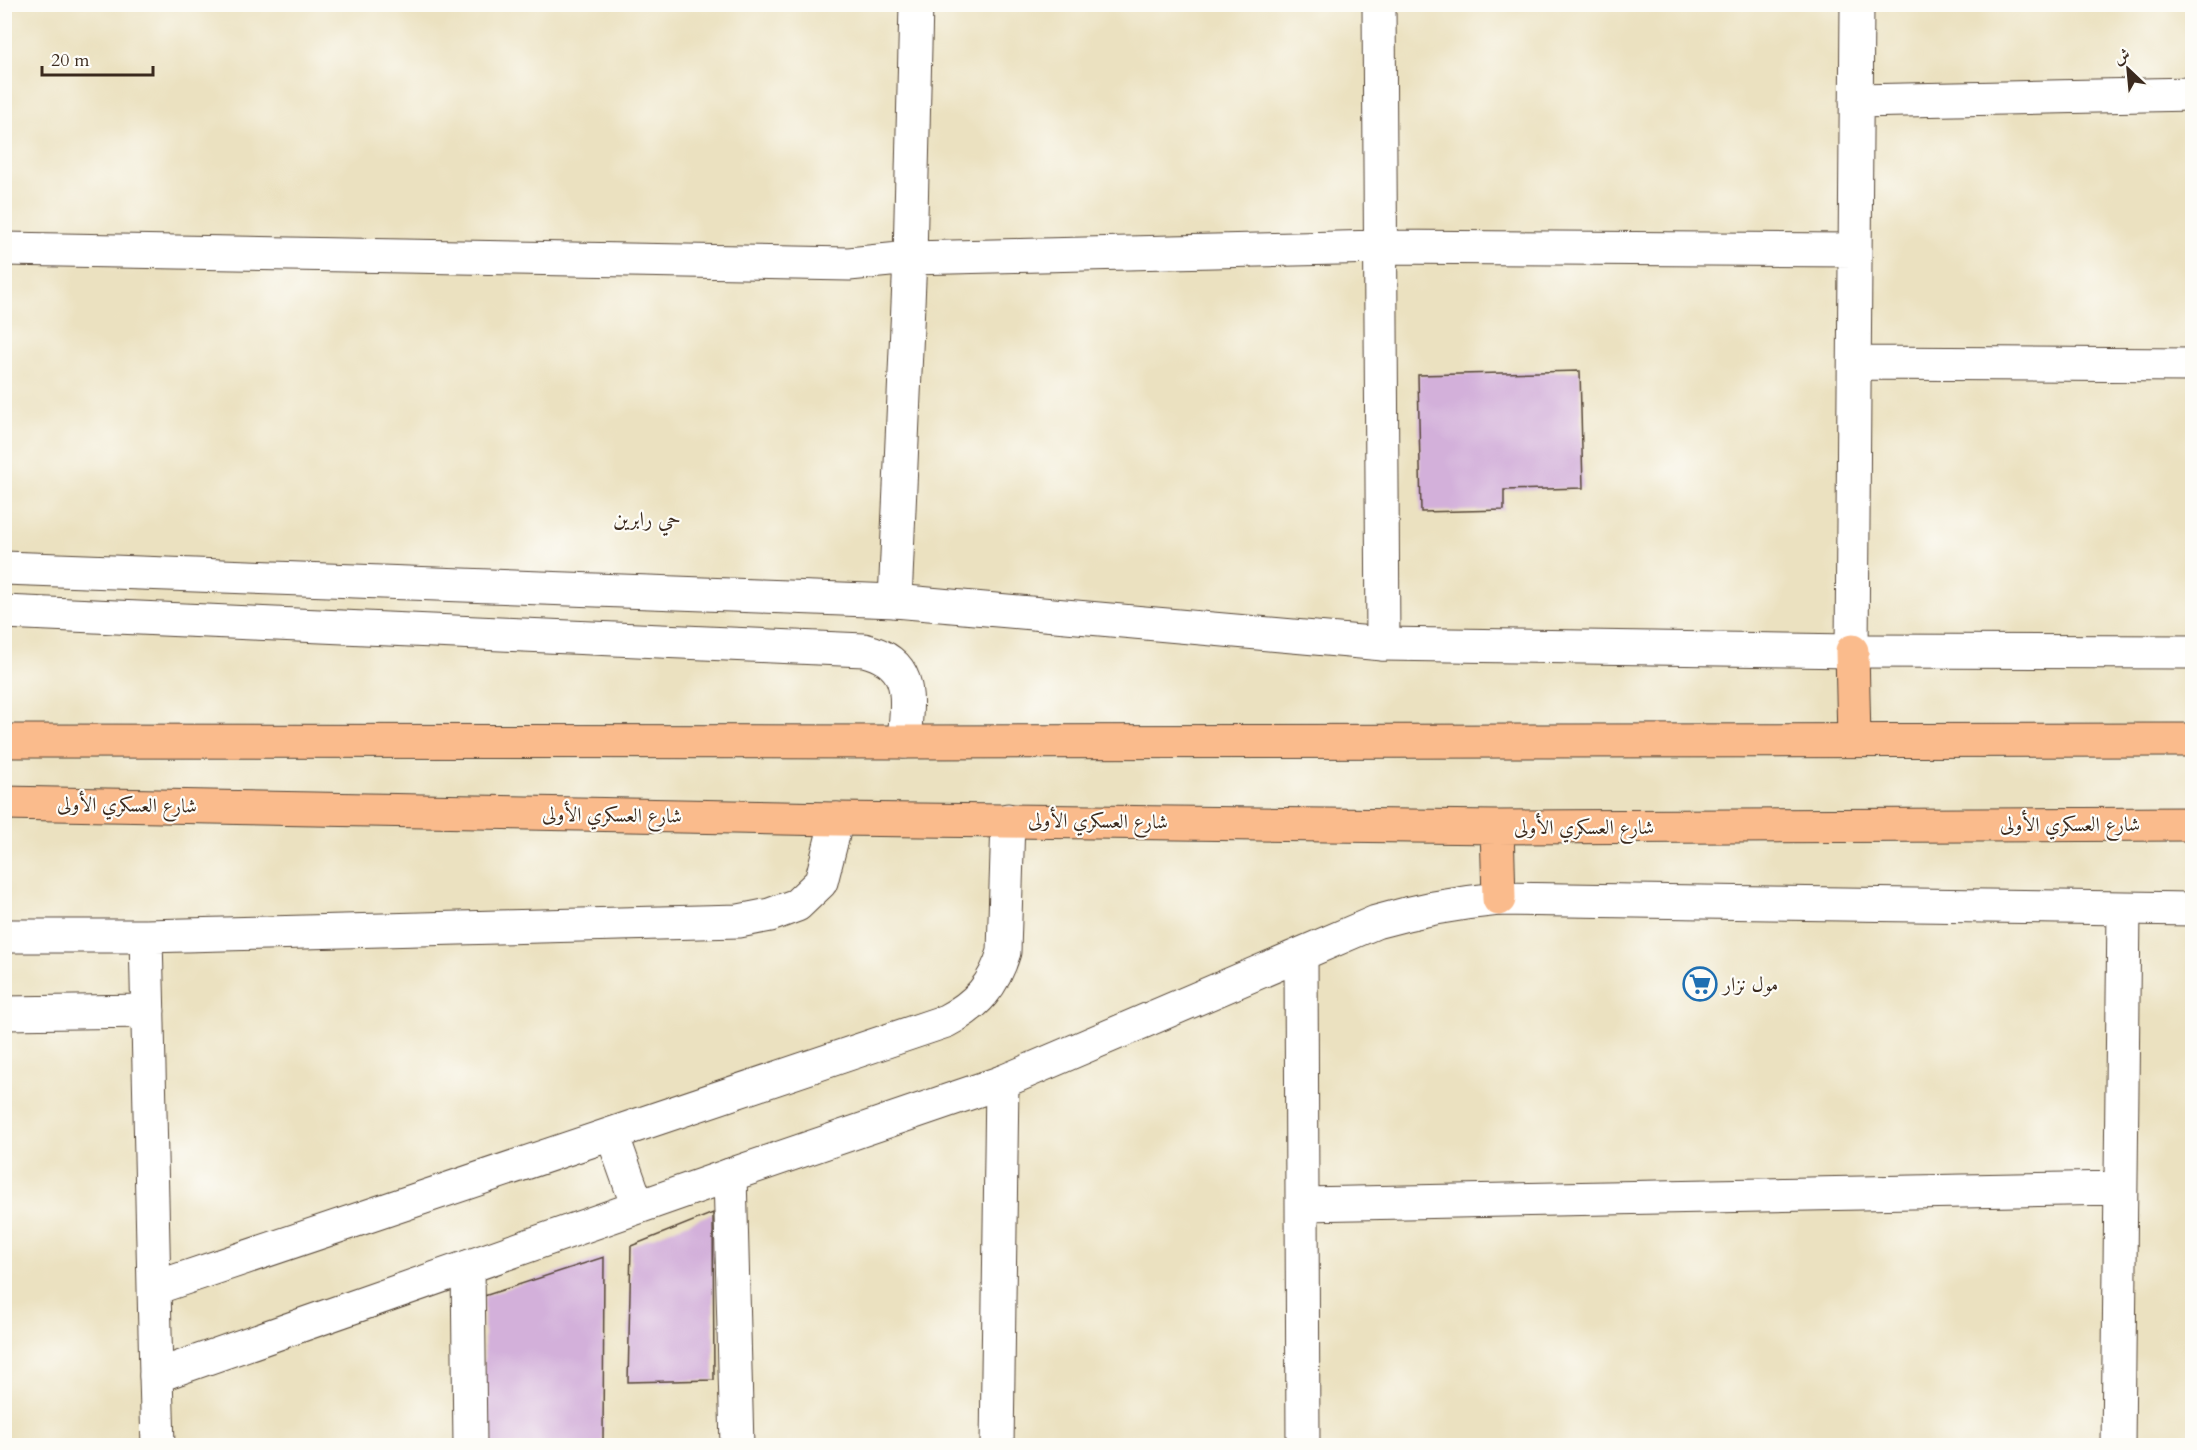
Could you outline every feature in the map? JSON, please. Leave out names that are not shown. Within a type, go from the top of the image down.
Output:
[{"type":"main road","points":[[1852,651],[1854,740]]},
{"type":"main road","points":[[4,741],[2193,740]]},
{"type":"main road","name":"شارع العسكري الأولى","points":[[4,802],[837,819],[1497,827],[2193,824]]},
{"type":"main road","points":[[1497,827],[1499,899]]},
{"type":"street","points":[[894,601],[910,258],[916,4]]},
{"type":"street","points":[[1379,4],[1383,644]]},
{"type":"street","points":[[1852,651],[1857,4]]},
{"type":"street","points":[[1856,100],[2193,94]]},
{"type":"street","points":[[4,249],[849,264],[910,258],[1381,248],[1855,250]]},
{"type":"street","points":[[1855,363],[2193,364]]},
{"type":"street","points":[[4,568],[894,601],[1383,644],[1852,651],[2193,652]]},
{"type":"street","points":[[4,612],[864,650],[878,653],[891,660],[900,671],[906,684],[904,742]]},
{"type":"street","points":[[4,936],[147,936],[739,921],[770,915],[797,905],[820,882],[837,819]]},
{"type":"street","points":[[155,1288],[946,1021],[963,1013],[989,987],[1004,952],[1008,820]]},
{"type":"street","points":[[156,1376],[1002,1082],[1376,922],[1416,910],[1499,899],[2193,909]]},
{"type":"street","points":[[2118,1446],[2124,909]]},
{"type":"street","points":[[147,936],[158,1446]]},
{"type":"street","points":[[1301,955],[1304,1204],[1303,1446]]},
{"type":"street","points":[[4,1013],[148,1011]]},
{"type":"street","points":[[997,1446],[1002,1082]]},
{"type":"street","points":[[612,1134],[638,1207]]},
{"type":"street","points":[[730,1175],[737,1446]]},
{"type":"street","points":[[1304,1204],[2120,1188]]},
{"type":"street","points":[[468,1267],[470,1446]]},
{"type":"building","points":[[1580,371],[1583,488],[1504,490],[1504,510],[1421,512],[1418,375]]},
{"type":"building","points":[[713,1213],[714,1380],[628,1382],[631,1246]]},
{"type":"building","points":[[604,1257],[603,1446],[484,1446],[484,1296]]},
{"type":"place","name":"مول نزار","points":[[1700,984]]},
{"type":"district","name":"حي رابرين","points":[[647,519]]}]
